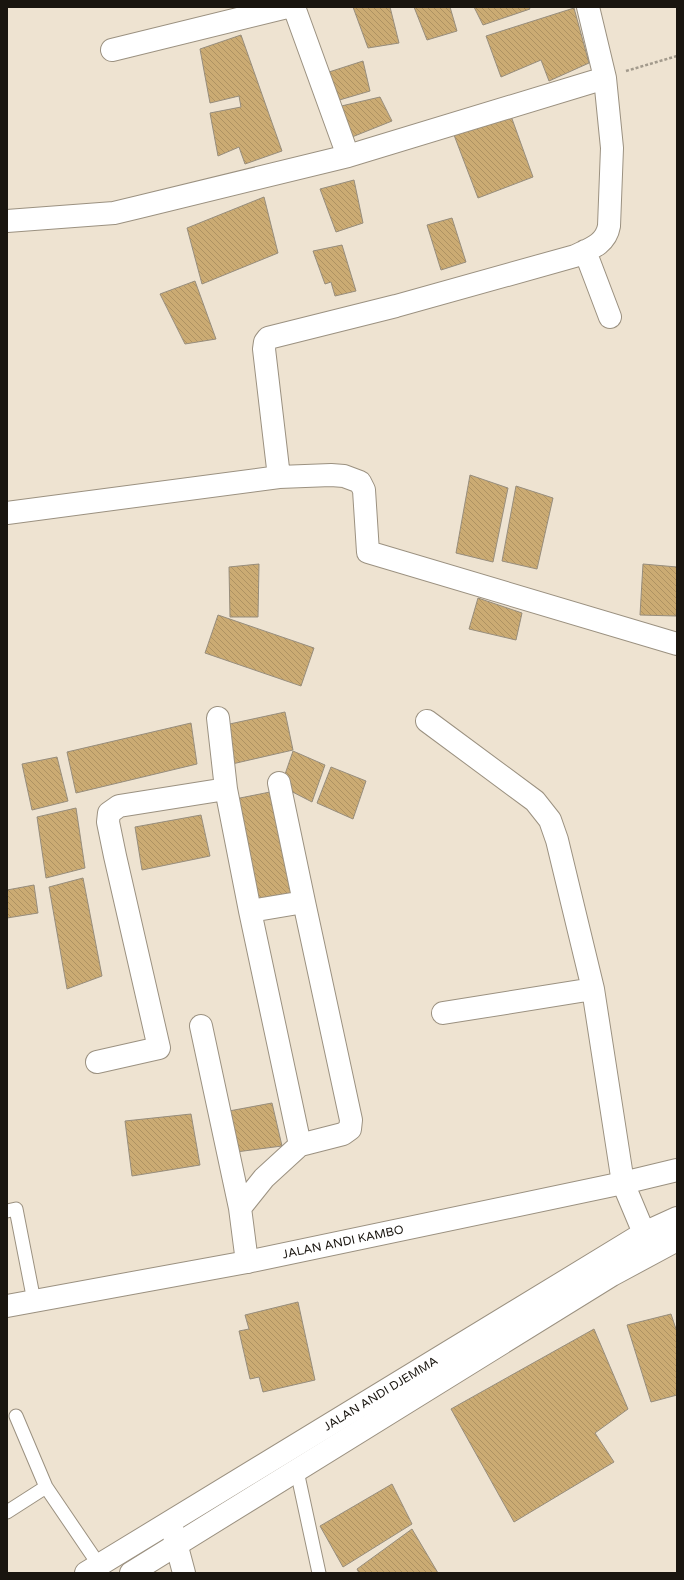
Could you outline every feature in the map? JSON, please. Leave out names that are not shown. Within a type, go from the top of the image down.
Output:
[{"type":"main road","points":[[112,50],[287,7]]},
{"type":"main road","points":[[294,7],[348,156]]},
{"type":"main road","points":[[279,477],[264,349],[265,342],[268,338],[396,306],[575,256],[585,252],[602,241],[608,232],[612,148],[605,78],[588,7]]},
{"type":"main road","points":[[7,221],[114,213],[348,156],[605,78]]},
{"type":"main road","points":[[585,252],[610,317]]},
{"type":"main road","points":[[7,513],[279,477],[344,476],[360,482],[364,490],[368,552],[677,644]]},
{"type":"main road","points":[[218,718],[226,789],[250,911],[300,1145]]},
{"type":"main road","points":[[427,721],[535,800],[550,820],[558,840],[593,989],[623,1183],[649,1242]]},
{"type":"main road","points":[[240,1208],[264,1178],[300,1145],[343,1134],[350,1129],[351,1120],[279,783]]},
{"type":"main road","points":[[97,1062],[159,1048],[115,856],[108,822],[109,813],[119,806],[226,789]]},
{"type":"main road","points":[[250,911],[304,902]]},
{"type":"main road","points":[[443,1013],[593,989]]},
{"type":"main road","points":[[201,1026],[240,1208],[247,1262]]},
{"type":"main road","name":"JALAN ANDI KAMBO","points":[[7,1306],[247,1262],[623,1183],[677,1170]]},
{"type":"main road","name":"JALAN ANDI DJEMMA","points":[[131,1573],[612,1275],[677,1218]]},
{"type":"main road","name":"JALAN ANDI DJEMMA","points":[[92,1569],[170,1521],[649,1242],[677,1240]]},
{"type":"main road","points":[[170,1521],[184,1573]]},
{"type":"lane","points":[[7,1211],[16,1210],[34,1302]]},
{"type":"lane","points":[[16,1416],[46,1487],[92,1569]]},
{"type":"lane","points":[[297,1471],[319,1573]]},
{"type":"lane","points":[[7,1512],[46,1487]]},
{"type":"path","points":[[605,78],[677,56]]},
{"type":"building","points":[[353,7],[390,7],[399,43],[368,48]]},
{"type":"building","points":[[414,7],[450,7],[457,31],[427,40]]},
{"type":"building","points":[[474,7],[529,7],[530,9],[483,25]]},
{"type":"building","points":[[574,8],[589,63],[549,81],[541,60],[501,77],[486,36]]},
{"type":"building","points":[[241,35],[282,151],[245,164],[239,147],[218,156],[210,113],[241,107],[239,96],[210,103],[200,49]]},
{"type":"building","points":[[363,61],[370,91],[336,101],[329,72]]},
{"type":"building","points":[[380,97],[392,121],[352,137],[337,107]]},
{"type":"building","points":[[511,116],[533,177],[478,198],[454,135]]},
{"type":"building","points":[[354,180],[363,223],[336,232],[320,189]]},
{"type":"building","points":[[264,197],[278,253],[202,284],[187,228]]},
{"type":"building","points":[[452,218],[466,262],[441,270],[427,225]]},
{"type":"building","points":[[342,245],[356,291],[335,296],[331,282],[325,284],[313,251]]},
{"type":"building","points":[[195,281],[216,339],[185,344],[160,294]]},
{"type":"building","points":[[470,475],[508,488],[493,562],[456,553]]},
{"type":"building","points":[[516,486],[553,498],[537,569],[502,561]]},
{"type":"building","points":[[259,564],[258,617],[230,617],[229,567]]},
{"type":"building","points":[[643,564],[677,567],[676,616],[640,615]]},
{"type":"building","points":[[478,598],[522,613],[516,640],[469,629]]},
{"type":"building","points":[[218,615],[314,648],[301,686],[205,653]]},
{"type":"building","points":[[285,712],[293,750],[232,764],[225,725]]},
{"type":"building","points":[[191,723],[197,764],[76,793],[67,752]]},
{"type":"building","points":[[293,751],[325,765],[312,802],[281,786]]},
{"type":"building","points":[[57,757],[68,801],[32,810],[22,764]]},
{"type":"building","points":[[331,767],[366,781],[353,819],[317,803]]},
{"type":"building","points":[[270,792],[294,893],[252,900],[230,800]]},
{"type":"building","points":[[76,808],[85,868],[46,878],[37,817]]},
{"type":"building","points":[[201,815],[210,856],[142,870],[135,827]]},
{"type":"building","points":[[83,878],[102,976],[67,989],[49,887]]},
{"type":"building","points":[[34,885],[38,913],[7,918],[7,890]]},
{"type":"building","points":[[272,1103],[282,1146],[236,1152],[229,1111]]},
{"type":"building","points":[[191,1114],[200,1165],[132,1176],[125,1121]]},
{"type":"building","points":[[298,1302],[315,1380],[263,1392],[259,1377],[250,1379],[239,1331],[249,1329],[245,1315]]},
{"type":"building","points":[[671,1314],[677,1332],[677,1395],[651,1402],[627,1325]]},
{"type":"building","points":[[594,1329],[628,1409],[595,1433],[614,1462],[514,1522],[451,1409]]},
{"type":"building","points":[[392,1484],[412,1524],[343,1567],[320,1526]]},
{"type":"building","points":[[412,1529],[438,1573],[359,1573],[357,1569]]}]
